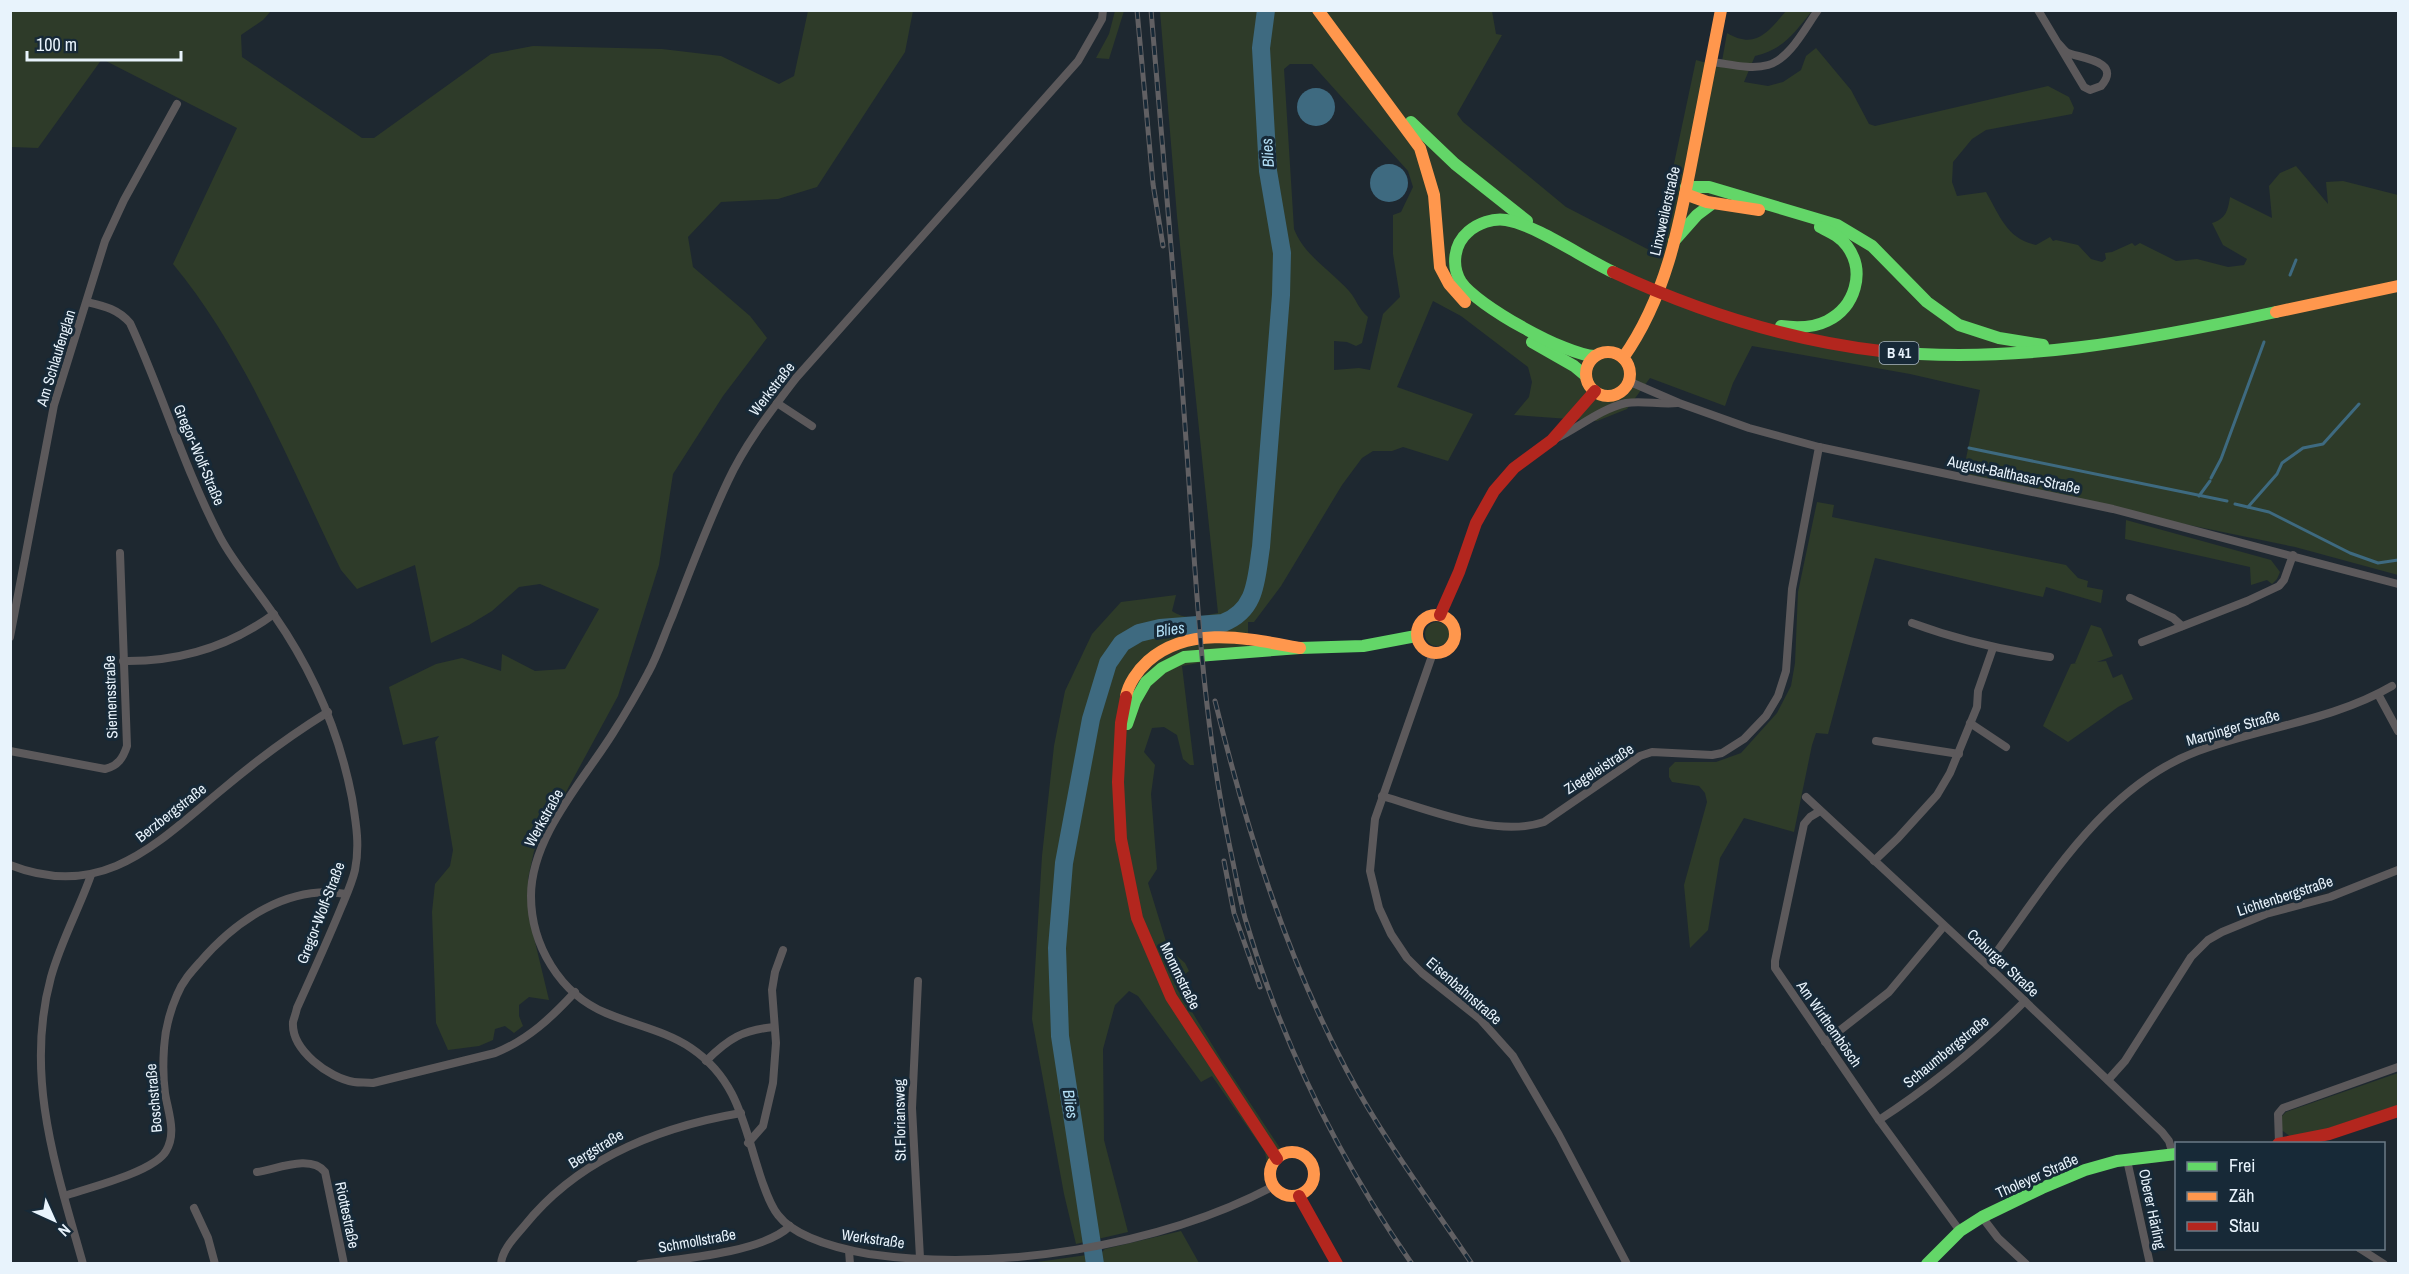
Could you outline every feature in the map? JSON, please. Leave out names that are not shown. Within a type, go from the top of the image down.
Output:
[{"type":"main road","name":"B 41","points":[[1318,10],[1366,75],[1394,106],[1455,164],[1528,222],[1610,270],[1708,312],[1777,333],[1896,353],[1983,355],[2027,353],[2181,331],[2398,286]]},
{"type":"main road","name":"Linxweilerstraße","points":[[1623,358],[1649,317],[1670,261],[1721,10]]},
{"type":"main road","points":[[1366,75],[1408,130],[1426,163],[1435,203],[1439,261],[1450,286],[1467,304],[1574,366],[1586,376],[1590,386],[1602,395],[1615,394],[1625,387],[1629,371],[1623,358],[1609,352],[1595,356],[1581,355],[1489,307],[1461,284],[1455,254],[1466,232],[1477,225],[1489,220],[1511,221],[1610,270]]},
{"type":"main road","points":[[1685,191],[1709,187],[1837,225],[1872,246],[1927,302],[1944,315],[1977,332],[2032,344],[2060,347],[2094,345]]},
{"type":"main road","points":[[1685,191],[1713,203],[1751,208],[1826,229],[1853,253],[1858,267],[1857,282],[1852,297],[1841,312],[1828,321],[1813,326],[1793,327],[1766,324],[1708,312]]},
{"type":"main road","points":[[1674,241],[1697,215],[1713,203]]},
{"type":"main road","points":[[1586,376],[1589,362],[1595,356]]},
{"type":"main road","points":[[1440,615],[1459,572],[1476,523],[1494,491],[1514,468],[1552,440],[1595,391]]},
{"type":"main road","points":[[1440,615],[1450,621],[1454,636],[1453,642],[1445,650],[1433,652],[1422,647],[1416,636],[1417,630],[1423,619],[1440,615]]},
{"type":"main road","points":[[1300,648],[1363,646],[1416,636]]},
{"type":"main road","name":"Mommstraße","points":[[1277,1159],[1229,1089],[1171,997],[1137,918],[1122,839],[1118,782],[1121,723],[1127,691],[1140,668],[1156,654],[1178,642],[1193,638],[1257,640],[1300,648]]},
{"type":"main road","name":"Mommstraße","points":[[1118,782],[1127,722],[1138,695],[1148,679],[1167,663],[1184,657],[1300,648]]},
{"type":"main road","points":[[2285,1142],[2329,1134],[2398,1111]]},
{"type":"main road","points":[[1293,1152],[1305,1156],[1311,1163],[1314,1179],[1309,1188],[1299,1196],[1285,1195],[1274,1186],[1270,1174],[1277,1159],[1293,1152]]},
{"type":"main road","name":"Tholeyer Straße","points":[[1928,1263],[1960,1231],[1982,1217],[2085,1170],[2127,1160],[2175,1155]]},
{"type":"main road","points":[[1299,1196],[1337,1263]]},
{"type":"street","name":"Werkstraße","points":[[1103,10],[1102,19],[1078,61],[796,378],[765,418],[729,478],[650,670],[614,732],[556,819],[536,863],[531,894],[537,934],[543,955],[559,977],[600,1011],[662,1033],[691,1047],[729,1086],[741,1113],[748,1143],[768,1197],[779,1217],[814,1239],[849,1251],[957,1262],[1022,1257],[1080,1250],[1189,1221],[1274,1186]]},
{"type":"street","points":[[1712,62],[1757,67],[1770,65],[1789,50],[1818,10]]},
{"type":"street","points":[[2038,10],[2084,87],[2090,90],[2101,86],[2106,72],[2099,62],[2085,56],[2068,53],[2058,43]]},
{"type":"street","name":"Am Schlaufenglan","points":[[10,637],[54,405],[105,241],[124,200],[177,104]]},
{"type":"street","name":"Gregor-Wolf-Straße","points":[[87,302],[112,309],[123,315],[130,323],[202,499],[220,536],[237,566],[274,614],[302,658],[336,734],[348,776],[358,830],[358,845],[354,871],[346,894],[297,1008],[293,1023],[295,1035],[303,1050],[329,1072],[352,1082],[373,1083],[495,1053],[513,1046],[554,1015],[575,992]]},
{"type":"street","name":"August-Balthasar-Straße","points":[[1628,381],[1679,403],[1749,428],[1819,447],[2113,509],[2398,584]]},
{"type":"street","points":[[777,403],[812,426]]},
{"type":"street","points":[[1552,440],[1609,409],[1628,403],[1662,405],[1679,403]]},
{"type":"street","name":"Ziegeleistraße","points":[[1382,796],[1478,824],[1528,827],[1544,822],[1640,756],[1652,752],[1722,753],[1744,739],[1766,716],[1778,696],[1786,671],[1792,589],[1819,447]]},
{"type":"street","name":"Siemensstraße","points":[[10,750],[105,769],[118,764],[123,756],[127,746],[120,553]]},
{"type":"street","points":[[2142,642],[2279,586],[2284,580],[2293,555]]},
{"type":"street","points":[[2130,598],[2173,618],[2182,626]]},
{"type":"street","points":[[123,661],[182,657],[209,649],[262,623],[274,614]]},
{"type":"street","points":[[1912,623],[1946,636],[1993,648],[2050,657]]},
{"type":"street","points":[[1874,861],[1936,795],[1959,754],[1977,707],[1982,677],[1993,648]]},
{"type":"street","name":"Eisenbahnstraße","points":[[1433,652],[1382,796],[1372,837],[1370,871],[1379,908],[1391,934],[1407,958],[1422,974],[1480,1019],[1514,1056],[1549,1116],[1627,1263]]},
{"type":"street","name":"Marpinger Straße","points":[[1987,965],[2078,842],[2107,811],[2151,774],[2173,761],[2200,750],[2282,728],[2378,694],[2392,686]]},
{"type":"street","points":[[2378,694],[2398,731]]},
{"type":"street","name":"Berzbergstraße","points":[[10,865],[41,874],[91,875],[119,866],[148,850],[256,761],[328,712]]},
{"type":"street","points":[[1970,723],[2006,747]]},
{"type":"street","points":[[1876,741],[1959,754]]},
{"type":"street","name":"Coburger Straße","points":[[1806,797],[2162,1132],[2175,1155]]},
{"type":"street","name":"Am Wirthembösch","points":[[1820,811],[1804,824],[1775,961],[1781,979],[1960,1231]]},
{"type":"street","name":"Lichtenbergstraße","points":[[2108,1080],[2125,1061],[2191,957],[2208,940],[2266,914],[2330,897],[2398,870]]},
{"type":"street","points":[[82,1263],[45,1113],[40,1041],[43,1012],[51,975],[65,933],[91,875]]},
{"type":"street","name":"Boschstraße","points":[[64,1196],[149,1167],[166,1152],[172,1130],[165,1092],[164,1045],[177,995],[187,976],[207,953],[239,925],[279,901],[325,892],[346,894]]},
{"type":"street","points":[[1825,1042],[1889,992],[1944,926]]},
{"type":"street","points":[[748,1143],[763,1126],[776,1062],[772,990],[775,972],[783,950]]},
{"type":"street","name":"St.Floriansweg","points":[[918,981],[912,1108],[920,1258]]},
{"type":"street","name":"Schaumbergstraße","points":[[1879,1120],[1964,1059],[2025,1001]]},
{"type":"street","points":[[706,1061],[733,1037],[759,1028],[774,1027]]},
{"type":"street","points":[[2279,1142],[2278,1114],[2283,1108],[2398,1066]]},
{"type":"street","name":"Bergstraße","points":[[501,1263],[510,1243],[549,1197],[602,1159],[634,1142],[670,1129],[701,1120],[741,1113]]},
{"type":"street","name":"Oberer Härling","points":[[2127,1160],[2150,1263]]},
{"type":"street","name":"Riottestraße","points":[[258,1172],[311,1162],[320,1166],[324,1172],[344,1263]]},
{"type":"street","points":[[194,1208],[208,1238],[215,1263]]},
{"type":"street","points":[[1982,1217],[1998,1238],[2026,1263]]},
{"type":"street","name":"Schmollstraße","points":[[640,1263],[664,1262],[732,1250],[774,1237],[790,1226]]},
{"type":"street","points":[[2362,1250],[2384,1263]]},
{"type":"street","points":[[849,1251],[850,1263]]},
{"type":"green space","points":[[11,11],[271,11],[263,20],[241,35],[242,57],[362,138],[374,138],[491,54],[533,46],[662,49],[721,56],[779,84],[794,76],[808,11],[913,11],[905,52],[817,187],[778,199],[721,202],[688,237],[693,267],[750,316],[767,338],[723,396],[673,474],[659,565],[618,696],[534,851],[528,879],[530,921],[549,1000],[529,997],[519,1005],[519,1016],[523,1026],[514,1033],[505,1026],[495,1029],[493,1040],[479,1046],[448,1050],[436,1023],[432,912],[435,884],[450,866],[453,850],[435,742],[439,736],[403,745],[389,687],[436,664],[462,658],[501,671],[502,654],[535,671],[565,669],[599,609],[540,584],[519,587],[492,611],[431,643],[415,565],[357,589],[341,570],[245,373],[199,298],[173,264],[237,128],[102,59],[38,148],[11,147]]},
{"type":"green space","points":[[1115,11],[1124,11],[1109,59],[1096,58],[1109,34]]},
{"type":"green space","points":[[1160,11],[1492,11],[1496,34],[1502,35],[1457,114],[1463,122],[1566,207],[1655,253],[1696,60],[1721,67],[1727,33],[1746,40],[1754,39],[1767,32],[1786,11],[1812,11],[1794,33],[1781,44],[1755,56],[1744,82],[1768,86],[1783,82],[1801,70],[1806,56],[1816,48],[1851,90],[1869,124],[1875,126],[2048,86],[2069,97],[2074,108],[2072,114],[1986,130],[1972,139],[1953,162],[1952,182],[1957,196],[1986,192],[2005,225],[2018,238],[2026,242],[2036,245],[2050,237],[2053,241],[2078,245],[2091,259],[2102,262],[2106,259],[2105,253],[2132,243],[2135,246],[2140,243],[2176,261],[2197,259],[2228,267],[2244,265],[2247,259],[2223,245],[2212,223],[2226,213],[2230,197],[2272,218],[2269,186],[2280,173],[2296,166],[2328,204],[2326,182],[2343,181],[2398,195],[2398,575],[2295,547],[1962,478],[1980,390],[1910,374],[1752,346],[1733,383],[1725,406],[1650,378],[1627,409],[1597,421],[1514,415],[1529,397],[1532,382],[1528,367],[1461,316],[1433,301],[1397,387],[1473,414],[1448,461],[1403,447],[1392,451],[1373,451],[1362,458],[1342,485],[1281,586],[1254,622],[1248,622],[1248,658],[1226,658],[1182,666],[1194,765],[1190,765],[1183,759],[1177,735],[1164,727],[1152,728],[1144,752],[1155,765],[1151,794],[1157,869],[1148,883],[1168,948],[1185,963],[1189,971],[1176,981],[1181,994],[1221,1059],[1282,1151],[1267,1163],[1265,1152],[1212,1076],[1201,1082],[1138,996],[1129,991],[1115,1005],[1103,1049],[1104,1140],[1128,1232],[1076,1244],[1064,1194],[1032,1019],[1042,856],[1054,746],[1065,691],[1092,634],[1121,602],[1176,595],[1172,611],[1177,614],[1194,617],[1218,613],[1177,216]],"holes":[[[1290,64],[1312,64],[1408,171],[1413,187],[1401,212],[1393,215],[1393,254],[1400,297],[1383,314],[1370,370],[1359,368],[1334,370],[1334,341],[1347,342],[1356,346],[1362,343],[1368,317],[1342,283],[1304,247],[1294,229],[1284,69]]]},
{"type":"green space","points":[[1817,502],[1834,505],[1832,517],[2066,565],[2078,578],[2088,581],[2087,587],[2103,590],[2101,603],[2046,587],[2043,597],[1875,558],[1828,734],[1816,733],[1812,745],[1794,832],[1744,818],[1720,858],[1708,930],[1690,948],[1684,885],[1707,802],[1705,793],[1699,786],[1672,782],[1669,777],[1669,768],[1675,762],[1716,762],[1741,753],[1777,713],[1791,686],[1795,663],[1798,592]]},
{"type":"green space","points":[[2126,520],[2271,560],[2280,572],[2272,584],[2267,580],[2251,585],[2250,567],[2125,539]]},
{"type":"green space","points":[[1437,622],[1442,623],[1448,629],[1448,639],[1442,645],[1437,646],[1432,645],[1426,639],[1425,634],[1426,629],[1432,623]]},
{"type":"green space","points":[[2091,625],[2101,628],[2113,656],[2097,662],[2106,661],[2113,678],[2122,674],[2133,699],[2068,742],[2043,726],[2071,664],[2077,663],[2075,663]]},
{"type":"green space","points":[[2398,1073],[2398,1106],[2330,1129],[2291,1137],[2280,1129],[2282,1116],[2286,1112]]},
{"type":"green space","points":[[1181,1231],[1199,1263],[1023,1264],[1101,1253],[1105,1249]]},
{"type":"water","points":[[1316,88],[1323,89],[1329,94],[1334,100],[1334,114],[1329,120],[1323,125],[1316,126],[1309,125],[1303,120],[1298,114],[1297,107],[1298,100],[1303,94],[1309,89]]},
{"type":"water","points":[[1389,164],[1396,165],[1402,170],[1407,176],[1407,190],[1402,196],[1396,201],[1389,202],[1382,201],[1376,196],[1371,190],[1370,183],[1371,176],[1376,170],[1382,165]]},
{"type":"waterway","name":"Blies","points":[[1095,1264],[1060,1036],[1057,948],[1064,863],[1091,719],[1108,663],[1122,643],[1139,633],[1160,628],[1223,623],[1234,617],[1249,602],[1256,582],[1261,547],[1281,295],[1282,253],[1268,171],[1261,48],[1266,10]]},
{"type":"waterway","points":[[2290,275],[2296,260]]},
{"type":"waterway","points":[[2211,478],[2221,459],[2264,342]]},
{"type":"waterway","points":[[2248,507],[2277,474],[2282,463],[2303,448],[2323,444],[2359,404]]},
{"type":"waterway","points":[[1969,448],[2227,501]]},
{"type":"waterway","points":[[2199,496],[2210,481]]},
{"type":"waterway","points":[[2235,504],[2269,512],[2350,553],[2378,563],[2398,560]]},
{"type":"railway","points":[[1137,10],[1153,184],[1163,246]]},
{"type":"railway","points":[[1151,10],[1206,696],[1220,797],[1239,892],[1260,964],[1294,1054],[1360,1183],[1412,1264]]},
{"type":"railway","points":[[1215,701],[1240,795],[1269,889],[1304,981],[1324,1025],[1375,1119],[1472,1264]]},
{"type":"railway","points":[[1224,861],[1234,913],[1260,987]]},
{"type":"traffic: fast","points":[[1411,122],[1455,164],[1527,221]]},
{"type":"traffic: fast","points":[[1686,187],[1709,187],[1837,225],[1872,246],[1927,302],[1959,325],[1999,338],[2043,345]]},
{"type":"traffic: fast","points":[[1674,241],[1697,215],[1713,203]]},
{"type":"traffic: fast","points":[[1595,356],[1582,354],[1544,339],[1484,303],[1461,282],[1455,262],[1457,249],[1463,237],[1472,229],[1491,221],[1506,220],[1531,228],[1613,272]]},
{"type":"traffic: fast","points":[[1781,326],[1804,327],[1827,321],[1845,307],[1855,288],[1856,267],[1853,256],[1841,240],[1820,227]]},
{"type":"traffic: fast","points":[[1881,351],[1981,355],[2030,352],[2129,340],[2276,312]]},
{"type":"traffic: fast","points":[[1532,342],[1574,366],[1586,376]]},
{"type":"traffic: fast","points":[[1127,724],[1135,701],[1146,682],[1162,668],[1184,657],[1300,648],[1363,646],[1416,636]]},
{"type":"traffic: fast","points":[[1927,1264],[1960,1231],[1982,1217],[2042,1188],[2085,1170],[2117,1161],[2175,1154]]},
{"type":"traffic: slow","points":[[1318,10],[1420,148],[1434,195],[1440,267],[1449,284],[1465,302]]},
{"type":"traffic: slow","points":[[1623,358],[1651,309],[1670,258],[1683,204],[1721,10]]},
{"type":"traffic: slow","points":[[1685,194],[1707,202],[1759,210]]},
{"type":"traffic: slow","points":[[2276,312],[2398,286]]},
{"type":"traffic: slow","points":[[1608,352],[1623,359],[1630,374],[1623,389],[1608,396],[1593,389],[1586,374],[1593,359],[1608,352]]},
{"type":"traffic: slow","points":[[1436,615],[1443,616],[1449,621],[1454,627],[1455,634],[1454,641],[1449,647],[1443,652],[1436,653],[1429,652],[1423,647],[1418,641],[1417,634],[1418,627],[1423,621],[1429,616],[1436,615]]},
{"type":"traffic: slow","points":[[1126,697],[1131,682],[1148,661],[1165,649],[1182,642],[1201,638],[1241,638],[1300,648]]},
{"type":"traffic: slow","points":[[1292,1152],[1307,1159],[1314,1174],[1307,1189],[1292,1196],[1277,1189],[1270,1174],[1277,1159],[1292,1152]]},
{"type":"traffic: jam","points":[[1613,272],[1678,300],[1744,322],[1812,340],[1881,351]]},
{"type":"traffic: jam","points":[[1440,615],[1459,572],[1476,523],[1494,491],[1514,468],[1552,440],[1595,391]]},
{"type":"traffic: jam","points":[[1126,697],[1121,723],[1118,782],[1121,839],[1137,918],[1171,997],[1277,1159]]},
{"type":"traffic: jam","points":[[2288,1142],[2329,1134],[2398,1111]]},
{"type":"traffic: jam","points":[[1299,1196],[1337,1264]]}]
